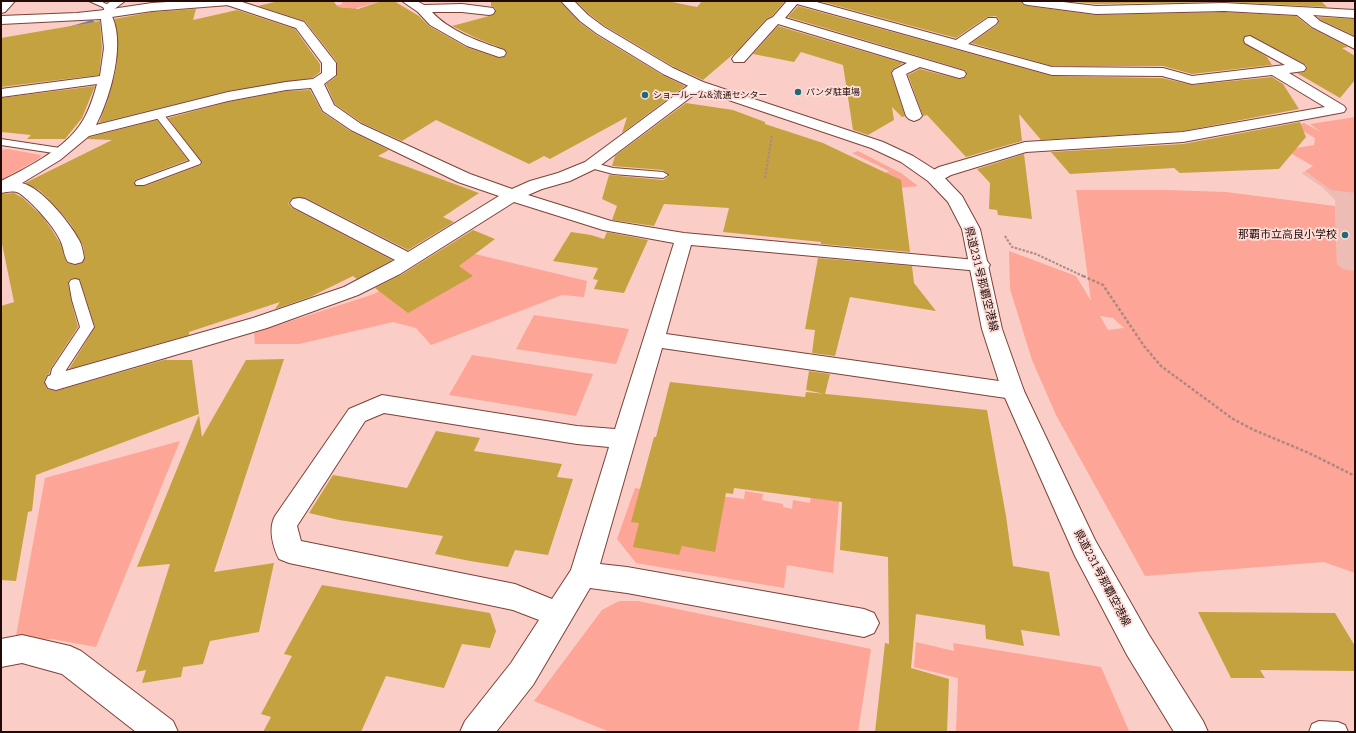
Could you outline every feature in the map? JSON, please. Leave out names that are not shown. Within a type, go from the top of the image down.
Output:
[{"type":"street","points":[[1,8],[9,1]]},
{"type":"street","points":[[1,20],[77,17],[111,7],[152,7],[229,1],[300,25],[329,64],[329,75],[316,82],[233,94],[158,113],[122,124],[84,132]]},
{"type":"street","points":[[408,1],[422,9],[434,22],[472,43],[499,54]]},
{"type":"street","name":"県道231号那覇空港線","points":[[567,1],[584,18],[624,46],[668,71],[698,84],[877,145],[907,159],[934,178],[956,200],[971,230],[980,266],[992,328],[1013,391],[1085,548],[1138,645],[1192,732]]},
{"type":"street","points":[[740,59],[771,23],[777,20],[793,1]]},
{"type":"street","points":[[800,1],[1052,71],[1160,66],[1192,80],[1299,68],[1250,40]]},
{"type":"street","points":[[1028,1],[1096,10],[1224,7],[1355,13]]},
{"type":"street","points":[[1335,1],[1355,13]]},
{"type":"street","points":[[4,187],[60,151],[84,132],[93,114],[106,79],[110,60],[108,22],[111,7]]},
{"type":"street","points":[[422,9],[462,8],[488,11]]},
{"type":"street","points":[[1300,11],[1316,24],[1349,40],[1355,45]]},
{"type":"street","points":[[777,20],[959,74]]},
{"type":"street","points":[[958,45],[992,21]]},
{"type":"street","points":[[914,116],[899,73],[918,62]]},
{"type":"street","points":[[934,178],[946,171],[1025,147],[1183,137],[1339,109],[1276,71]]},
{"type":"street","points":[[1,93],[106,79]]},
{"type":"street","points":[[316,82],[328,108],[356,127],[464,178],[542,206],[609,226],[684,239],[980,266]]},
{"type":"street","points":[[56,382],[260,323],[351,291],[409,260],[513,195],[536,185],[564,177],[591,166],[698,84]]},
{"type":"street","points":[[4,187],[24,189],[53,214],[70,241],[75,258]]},
{"type":"street","points":[[299,203],[409,260]]},
{"type":"street","points":[[476,732],[522,674],[583,575],[684,239]]},
{"type":"street","points":[[653,339],[1013,391]]},
{"type":"street","points":[[559,615],[515,597],[289,551],[284,524],[357,415],[382,404],[577,435],[623,440]]},
{"type":"street","points":[[583,575],[627,580],[864,623]]},
{"type":"street","points":[[1,653],[22,649],[70,661],[162,732]]},
{"type":"lane","points":[[93,1],[111,7]]},
{"type":"lane","points":[[140,183],[196,162],[158,113]]},
{"type":"lane","points":[[1,142],[60,151]]},
{"type":"lane","points":[[591,166],[613,171],[663,175]]},
{"type":"lane","points":[[56,382],[59,369],[87,328],[78,300],[75,283]]},
{"type":"path","points":[[765,178],[775,120],[780,112]]},
{"type":"path","points":[[1005,236],[1012,247],[1036,254],[1103,284],[1144,346],[1162,366],[1233,419],[1254,430],[1309,453],[1355,476]]},
{"type":"shaded area","points":[[340,1],[383,1],[356,8],[366,19],[350,13],[345,7],[333,6],[343,4]]},
{"type":"shaded area","points":[[1355,117],[1355,193],[1331,190],[1305,171],[1313,166],[1285,150],[1314,145],[1315,138],[1294,126],[1304,123],[1321,132],[1310,124]]},
{"type":"shaded area","points":[[8,149],[41,155],[40,158],[1,180],[1,150]]},
{"type":"shaded area","name":"那覇市立高良小学校","points":[[1355,150],[1355,271],[1343,269],[1337,264],[1335,200],[1322,187],[1301,173]]},
{"type":"shaded area","points":[[858,151],[901,173],[918,186],[871,191],[866,184],[889,171],[852,153]]},
{"type":"shaded area","points":[[1076,190],[1226,192],[1335,206],[1337,264],[1343,269],[1355,271],[1355,573],[1324,562],[1145,576],[1056,415],[1032,360],[1010,289],[1009,251],[1076,276],[1091,301]],"holes":[[[1100,316],[1113,318],[1124,328],[1108,330]]]},
{"type":"shaded area","points":[[450,248],[587,281],[584,297],[562,295],[431,345],[416,328],[393,322],[299,344],[255,344],[254,333],[374,294]]},
{"type":"shaded area","points":[[534,315],[629,329],[616,364],[516,349]]},
{"type":"shaded area","points":[[472,355],[593,374],[576,416],[449,395]]},
{"type":"shaded area","points":[[180,441],[96,647],[52,639],[15,641],[45,478]]},
{"type":"shaded area","points":[[812,485],[840,490],[833,573],[787,565],[784,588],[636,563],[617,539],[635,488],[744,499],[745,491],[763,494],[762,500],[783,504],[783,507],[792,509],[793,500],[810,503]]},
{"type":"shaded area","points":[[619,601],[638,601],[871,649],[858,732],[610,732],[534,701],[602,610]]},
{"type":"shaded area","points":[[916,642],[954,651],[953,643],[1101,667],[1129,731],[956,732],[958,678],[914,667]]},
{"type":"building","points":[[279,1],[333,1],[338,7],[358,9],[379,2],[394,1],[419,16],[429,26],[466,47],[499,58],[504,57],[507,54],[504,49],[476,38],[452,26],[493,15],[496,10],[491,6],[491,1],[560,1],[579,22],[595,34],[662,75],[685,86],[622,133],[627,117],[550,159],[544,156],[529,164],[436,120],[402,141],[362,123],[335,104],[326,84],[337,76],[337,62],[305,21],[258,6]]},
{"type":"building","points":[[576,1],[667,1],[697,7],[702,1],[785,1],[772,16],[766,19],[737,51],[703,80],[674,67],[605,26],[589,14]]},
{"type":"building","points":[[819,1],[1021,1],[1023,5],[1028,6],[1096,15],[1224,12],[1296,16],[1311,28],[1348,47],[1342,48],[1355,56],[1355,80],[1340,98],[1297,73],[1305,72],[1307,67],[1305,64],[1250,35],[1244,37],[1244,43],[1267,57],[1272,65],[1192,74],[1163,66],[1052,66],[971,43],[997,25],[999,20],[996,16],[987,17],[956,38]]},
{"type":"building","points":[[1067,1],[1321,1],[1327,7],[1224,2],[1096,4]]},
{"type":"building","points":[[798,6],[1052,76],[1162,78],[1192,85],[1272,77],[1283,84],[1299,109],[1183,131],[1041,140],[1019,114],[1022,141],[966,157],[927,115],[923,116],[908,75],[920,69],[959,79],[964,78],[967,75],[965,70],[788,17]]},
{"type":"building","points":[[196,9],[193,20],[237,10],[295,29],[320,64],[320,72],[312,78],[228,91],[99,123],[108,100],[116,69],[118,37],[114,19],[152,12]]},
{"type":"building","points":[[1317,17],[1355,19],[1355,36],[1321,20]]},
{"type":"building","points":[[100,21],[102,48],[99,75],[1,87],[1,38]]},
{"type":"building","points":[[778,26],[903,63],[893,69],[891,73],[905,116],[902,117],[892,107],[894,120],[868,135],[853,130],[843,65],[801,52],[794,62],[753,54]]},
{"type":"building","points":[[95,86],[82,118],[65,139],[27,139],[31,135],[1,132],[1,98]]},
{"type":"building","points":[[310,90],[322,112],[350,131],[389,150],[378,156],[479,193],[443,217],[454,222],[408,250],[306,198],[293,198],[288,203],[292,208],[392,260],[357,279],[353,276],[310,297],[275,309],[280,302],[189,332],[189,335],[69,369],[95,327],[80,280],[75,278],[70,279],[68,283],[78,327],[44,381],[47,389],[56,391],[167,359],[165,360],[192,360],[199,414],[36,475],[32,511],[28,512],[16,581],[1,580],[1,306],[14,302],[1,239],[1,194],[14,193],[23,198],[42,216],[52,230],[60,243],[67,263],[75,265],[82,263],[85,258],[83,246],[70,223],[47,197],[39,190],[25,183],[112,140],[87,139],[90,137],[157,120],[188,160],[135,180],[134,182],[136,186],[145,186],[201,165],[202,163],[168,118],[228,102],[286,91]]},
{"type":"building","points":[[686,103],[733,110],[765,122],[765,124],[823,143],[901,180],[910,252],[821,244],[821,242],[723,232],[729,208],[664,204],[654,226],[612,220],[617,206],[602,199],[609,175],[663,180],[669,176],[663,170],[612,166],[615,156]]},
{"type":"building","points":[[1300,122],[1306,137],[1279,169],[1180,173],[1174,168],[1070,174],[1051,152],[1183,144]]},
{"type":"building","points":[[1024,154],[1032,219],[998,215],[997,210],[989,209],[990,183],[977,169]]},
{"type":"building","points":[[473,230],[495,239],[459,266],[473,276],[408,313],[375,288],[401,275]]},
{"type":"building","points":[[571,232],[591,235],[604,239],[607,232],[648,240],[624,293],[594,289],[598,280],[593,279],[598,268],[553,261]]},
{"type":"building","points":[[818,258],[912,266],[914,283],[936,311],[850,297],[835,356],[812,353],[815,330],[805,329]]},
{"type":"building","points":[[284,359],[214,572],[274,563],[259,632],[210,641],[203,664],[183,667],[181,677],[142,683],[146,670],[136,672],[170,564],[137,567],[199,415],[202,437],[246,360]]},
{"type":"building","points":[[809,371],[830,374],[825,394],[806,390]]},
{"type":"building","points":[[670,382],[805,397],[806,392],[987,410],[1006,516],[1013,566],[1049,572],[1060,636],[1021,630],[1024,646],[986,639],[985,625],[916,614],[911,668],[949,679],[947,732],[875,732],[885,643],[889,644],[888,557],[840,550],[842,502],[734,488],[733,494],[726,493],[715,552],[682,546],[679,555],[633,547],[639,523],[631,522],[654,437],[656,437]]},
{"type":"building","points":[[436,431],[480,438],[474,451],[562,464],[557,477],[573,479],[548,555],[515,550],[508,567],[470,561],[435,554],[443,536],[339,520],[309,513],[333,475],[407,488]]},
{"type":"building","points":[[322,585],[490,613],[496,631],[490,648],[462,644],[444,688],[386,676],[361,732],[263,732],[271,717],[261,714],[292,656],[284,654]]},
{"type":"building","points":[[1198,612],[1335,613],[1355,646],[1355,671],[1260,670],[1265,678],[1231,678]]},
{"type":"waterway","points":[[71,27],[92,22]]},
{"type":"place","name":"パンダ駐車場","points":[[798,92]]},
{"type":"place","name":"ショールーム&流通センター","points":[[645,95]]},
{"type":"place","name":"那覇市立高良小学校","points":[[1345,235]]}]
